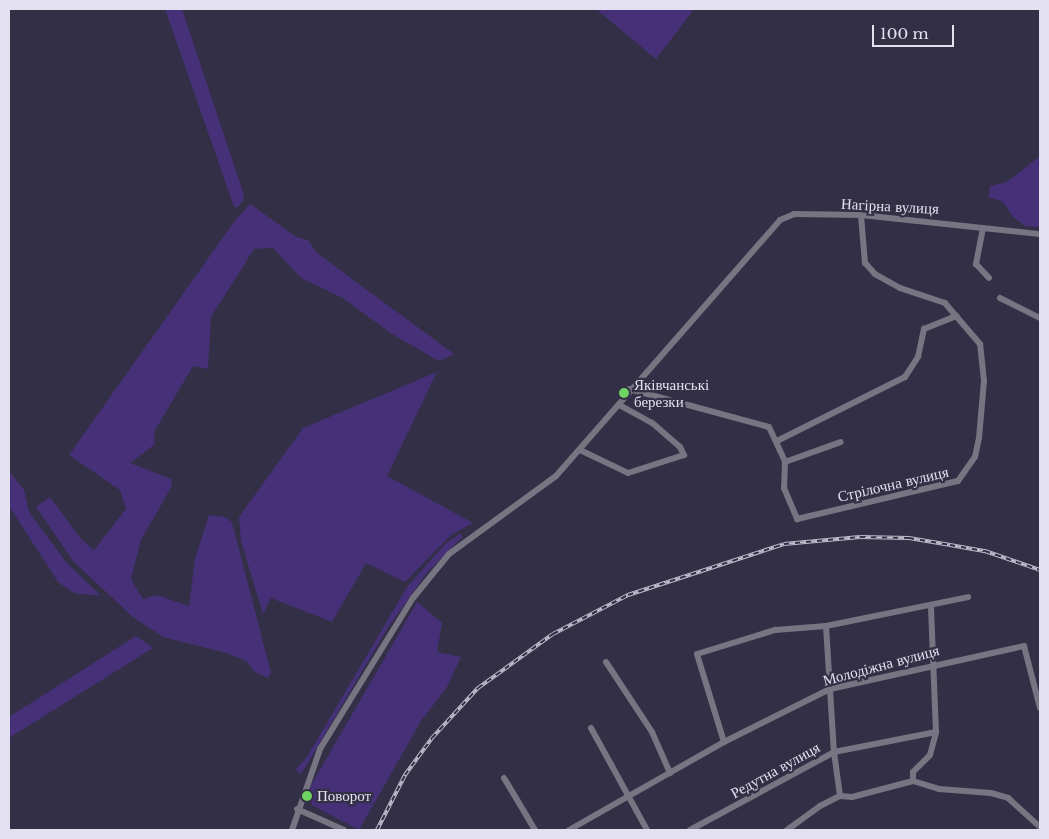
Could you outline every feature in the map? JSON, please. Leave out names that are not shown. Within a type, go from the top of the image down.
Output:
[{"type":"street","name":"Нагірна вулиця","points":[[629,389],[766,233],[780,220],[794,214],[861,215],[1040,234]]},
{"type":"street","name":"Стрілочна вулиця","points":[[785,462],[784,488],[797,519],[953,485],[965,474],[975,457],[984,380],[980,344],[956,316],[938,299],[900,288],[875,274],[865,263],[861,215]]},
{"type":"street","points":[[984,228],[976,264],[989,278]]},
{"type":"street","points":[[1000,298],[1040,318]]},
{"type":"street","points":[[777,441],[905,377],[918,357],[924,329],[956,316]]},
{"type":"street","points":[[292,830],[297,809],[320,748],[413,598],[449,554],[556,476],[619,406],[629,389],[769,427],[785,462],[841,442]]},
{"type":"street","points":[[580,450],[628,473],[684,455],[680,447],[652,424],[619,406]]},
{"type":"street","points":[[724,742],[697,654],[775,630],[826,626],[968,597]]},
{"type":"street","points":[[913,781],[913,772],[930,754],[936,732],[931,605]]},
{"type":"street","points":[[826,626],[834,752],[840,796]]},
{"type":"street","name":"Молодіжна вулиця","points":[[569,830],[724,742],[830,689],[934,664],[1024,646],[1040,708]]},
{"type":"street","points":[[606,662],[652,732],[670,773]]},
{"type":"street","points":[[591,728],[647,830]]},
{"type":"street","name":"Редутна вулиця","points":[[690,830],[834,752],[936,732]]},
{"type":"street","points":[[504,778],[535,830]]},
{"type":"street","points":[[787,830],[820,806],[840,796],[852,797],[913,781],[939,789],[991,793],[1008,798],[1040,827]]},
{"type":"street","points":[[297,809],[344,830]]},
{"type":"shaded area","points":[[165,9],[182,9],[243,192],[244,199],[238,207],[234,207]]},
{"type":"shaded area","points":[[596,9],[694,9],[656,59]]},
{"type":"shaded area","points":[[1040,156],[1040,227],[1025,226],[1013,217],[1003,202],[989,197],[990,186],[1007,182]]},
{"type":"shaded area","points":[[250,204],[296,237],[308,240],[317,253],[454,354],[439,361],[392,334],[343,298],[301,278],[273,248],[254,249],[211,317],[208,369],[193,366],[154,432],[155,444],[130,463],[171,479],[172,486],[141,540],[131,579],[143,599],[157,595],[189,606],[195,559],[209,515],[225,517],[232,522],[271,673],[268,678],[255,672],[246,661],[227,653],[163,637],[134,618],[73,561],[36,507],[50,497],[81,539],[94,550],[126,509],[120,490],[69,455],[236,219]]},
{"type":"shaded area","points":[[437,372],[387,476],[473,523],[451,535],[405,582],[366,563],[332,622],[271,598],[263,614],[241,541],[239,517],[303,428]]},
{"type":"shaded area","points":[[9,471],[24,490],[29,512],[66,562],[101,596],[74,593],[58,582],[9,506]]},
{"type":"shaded area","points":[[460,534],[463,536],[426,574],[387,629],[302,773],[298,773],[296,769],[307,757],[407,587],[447,542]]},
{"type":"shaded area","points":[[417,602],[442,623],[437,652],[461,657],[447,687],[421,721],[359,830],[312,805],[310,787]]},
{"type":"shaded area","points":[[136,636],[153,648],[9,738],[9,717]]},
{"type":"railway","points":[[377,830],[405,775],[432,738],[478,688],[553,634],[628,595],[784,544],[860,537],[909,538],[985,551],[1040,570]]},
{"type":"place","name":"Яківчанські березки","points":[[624,393]]},
{"type":"place","name":"Поворот","points":[[307,796]]}]
